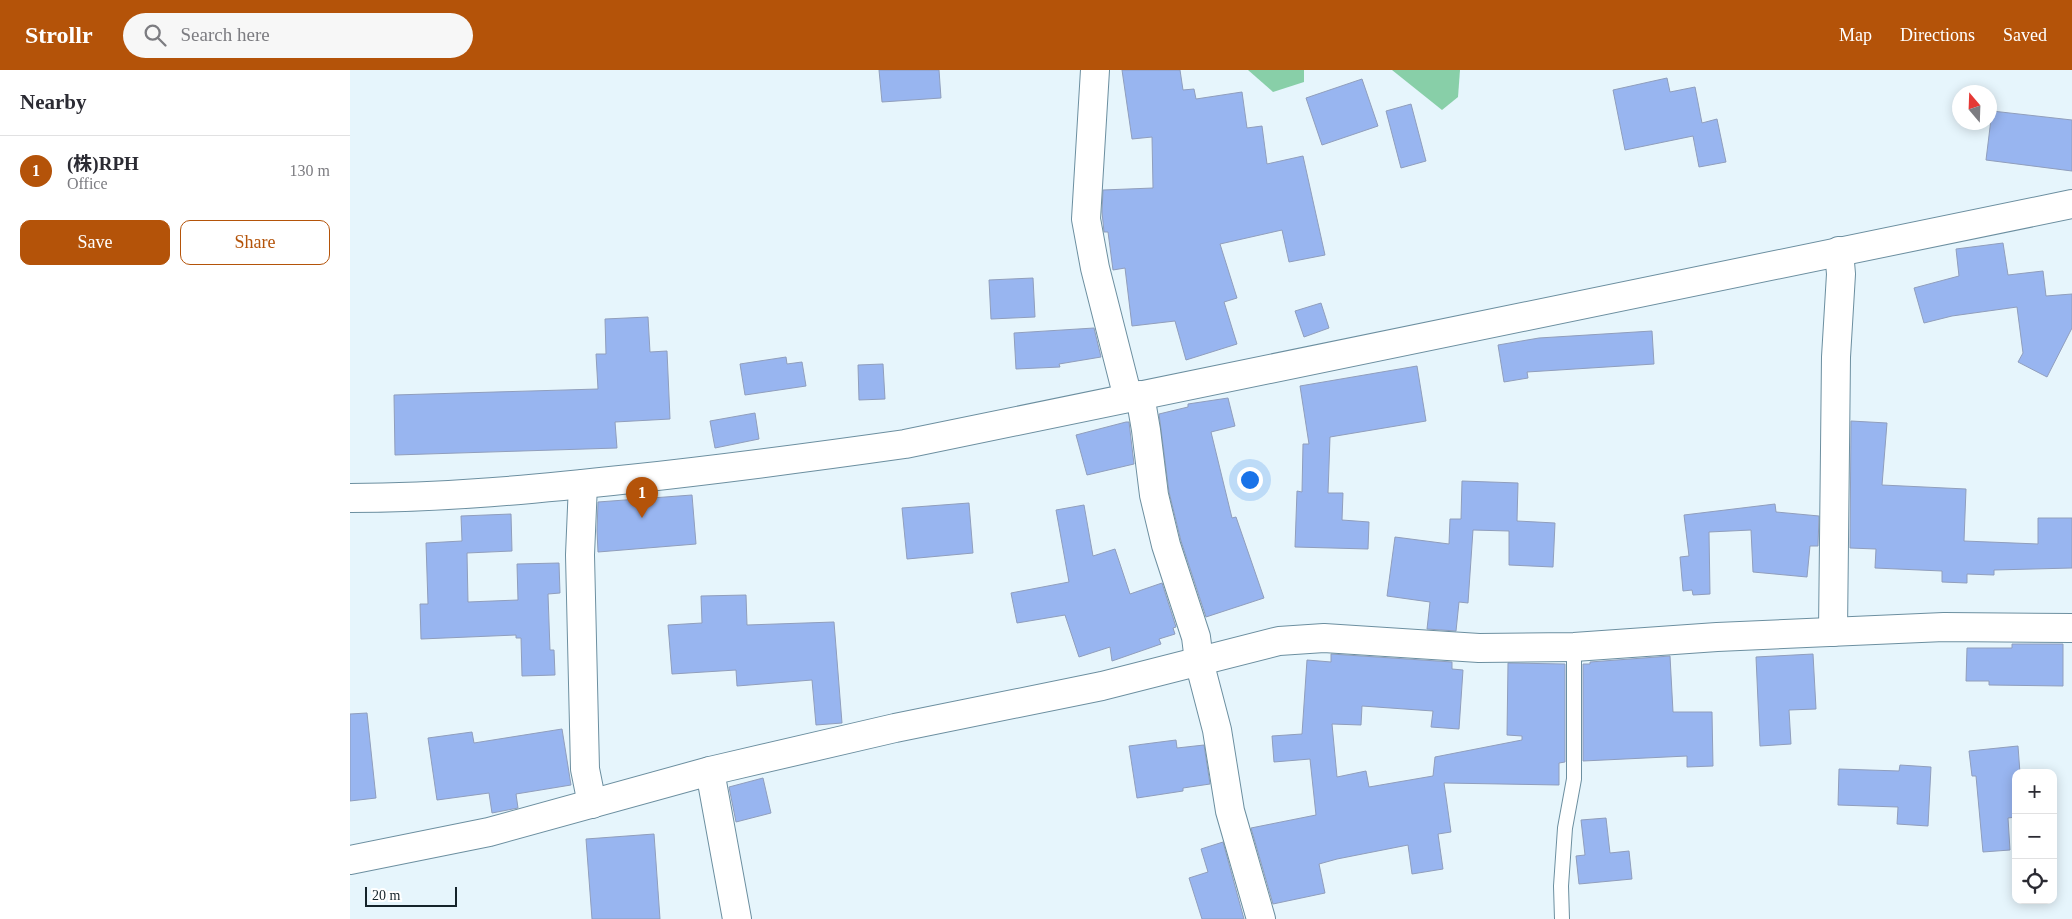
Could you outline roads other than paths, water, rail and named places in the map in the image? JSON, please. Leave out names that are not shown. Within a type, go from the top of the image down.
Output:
[{"type":"street","points":[[1095,70],[1086,219],[1095,268],[1146,430],[1154,496],[1166,545],[1196,637],[1199,661],[1217,730],[1230,811],[1261,919]]},
{"type":"street","points":[[350,498],[483,493],[583,484],[785,462],[905,444],[2072,204]]},
{"type":"street","points":[[1833,632],[1836,357],[1841,274],[1839,252]]},
{"type":"street","points":[[583,484],[580,555],[585,769],[592,804]]},
{"type":"street","points":[[350,860],[489,832],[710,771],[895,728],[1102,686],[1279,641],[1324,638],[1479,648],[1574,646],[1944,628],[2072,628]]},
{"type":"street","points":[[710,771],[737,919]]},
{"type":"lane","points":[[1562,919],[1561,886],[1565,828],[1574,779],[1574,646]]},
{"type":"place","name":"(株)RPH","points":[[642,518]]}]
